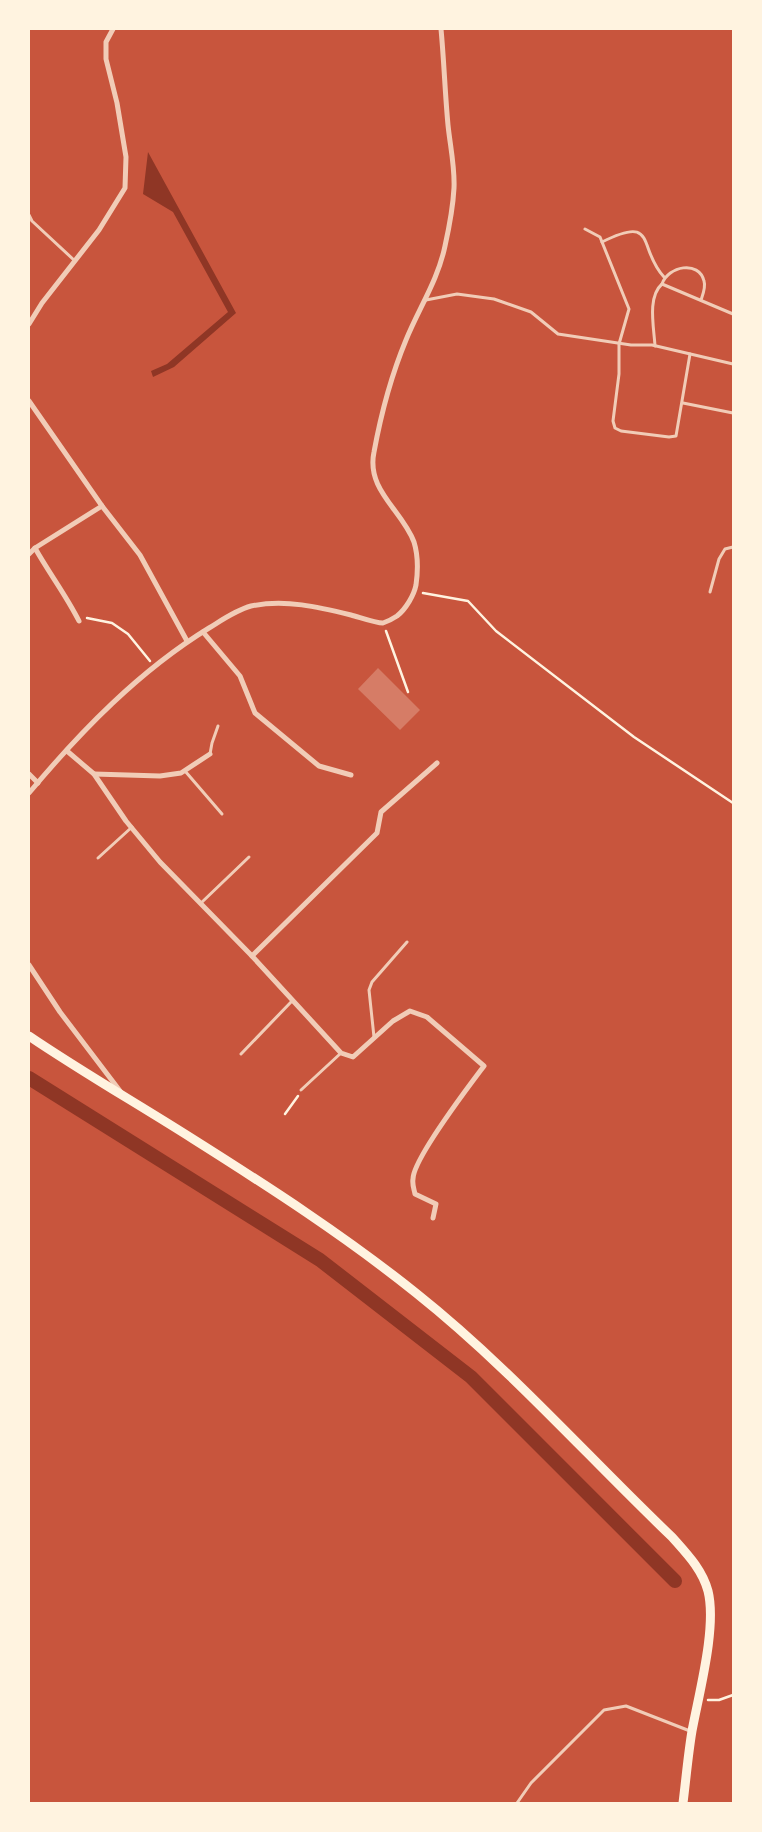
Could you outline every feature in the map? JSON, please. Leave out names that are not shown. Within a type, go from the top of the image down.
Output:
[{"type":"main road","points":[[29,1036],[290,1202],[340,1236],[417,1294],[469,1338],[524,1390],[691,1558],[700,1571],[707,1589],[710,1604],[710,1623],[682,1803]]},
{"type":"street","points":[[29,324],[42,303],[99,230],[125,188],[126,157],[117,103],[106,59],[106,42],[112,29]]},
{"type":"street","points":[[29,793],[92,723],[154,666],[187,641],[230,615],[250,607],[286,602],[333,610],[382,623],[397,617],[406,607],[414,591],[418,567],[414,543],[401,518],[384,497],[377,483],[373,470],[373,458],[387,395],[396,367],[406,338],[433,285],[445,249],[454,186],[441,29]]},
{"type":"street","points":[[29,401],[102,506],[140,555],[187,641]]},
{"type":"street","points":[[29,554],[35,548],[102,506]]},
{"type":"street","points":[[35,548],[49,573],[66,595],[79,620]]},
{"type":"street","points":[[203,632],[240,676],[255,713],[318,766],[351,775]]},
{"type":"street","points":[[67,751],[94,774],[132,828],[160,862],[252,956],[341,1053],[353,1056],[393,1021],[410,1010],[427,1017],[484,1066],[455,1105],[422,1156],[412,1178],[415,1194],[436,1204],[433,1218]]},
{"type":"street","points":[[94,774],[160,776],[181,773],[210,754]]},
{"type":"street","points":[[252,956],[377,833],[381,812],[437,763]]},
{"type":"street","points":[[29,774],[38,783]]},
{"type":"street","points":[[29,964],[60,1012],[125,1097]]},
{"type":"lane","points":[[29,215],[32,221],[75,261]]},
{"type":"lane","points":[[585,229],[600,237],[629,309],[619,344],[619,374],[613,421],[615,428],[621,431],[669,437],[676,436],[690,354]]},
{"type":"lane","points":[[602,242],[621,233],[636,231],[642,235],[658,270],[664,277]]},
{"type":"lane","points":[[655,346],[653,303],[664,277],[672,270],[682,267],[693,269],[700,273],[704,280],[702,300]]},
{"type":"lane","points":[[662,284],[733,314]]},
{"type":"lane","points":[[426,300],[457,294],[494,299],[531,312],[558,334],[619,344],[655,346],[733,364]]},
{"type":"lane","points":[[682,403],[733,412]]},
{"type":"lane","points":[[710,592],[719,560],[725,549],[733,547]]},
{"type":"lane","points":[[210,754],[218,726]]},
{"type":"lane","points":[[185,771],[222,814]]},
{"type":"lane","points":[[98,858],[132,828]]},
{"type":"lane","points":[[201,903],[249,857]]},
{"type":"lane","points":[[374,1038],[369,990],[372,982],[406,942]]},
{"type":"lane","points":[[241,1054],[293,1000]]},
{"type":"lane","points":[[301,1090],[341,1053]]},
{"type":"lane","points":[[517,1803],[531,1783],[604,1710],[626,1706],[692,1732]]},
{"type":"path","points":[[414,591],[468,601],[496,631],[619,725],[733,803]]},
{"type":"path","points":[[79,620],[90,618],[112,623],[128,634],[154,666]]},
{"type":"path","points":[[382,623],[408,692]]},
{"type":"path","points":[[284,1114],[301,1090]]},
{"type":"path","points":[[698,1700],[719,1700],[733,1695]]},
{"type":"shaded area","points":[[148,152],[236,313],[174,367],[153,377],[151,371],[167,364],[228,312],[173,212],[143,194]]},
{"type":"building","points":[[378,668],[420,710],[400,730],[358,689]]},
{"type":"waterway","points":[[29,1078],[320,1260],[471,1377],[675,1581]]}]
